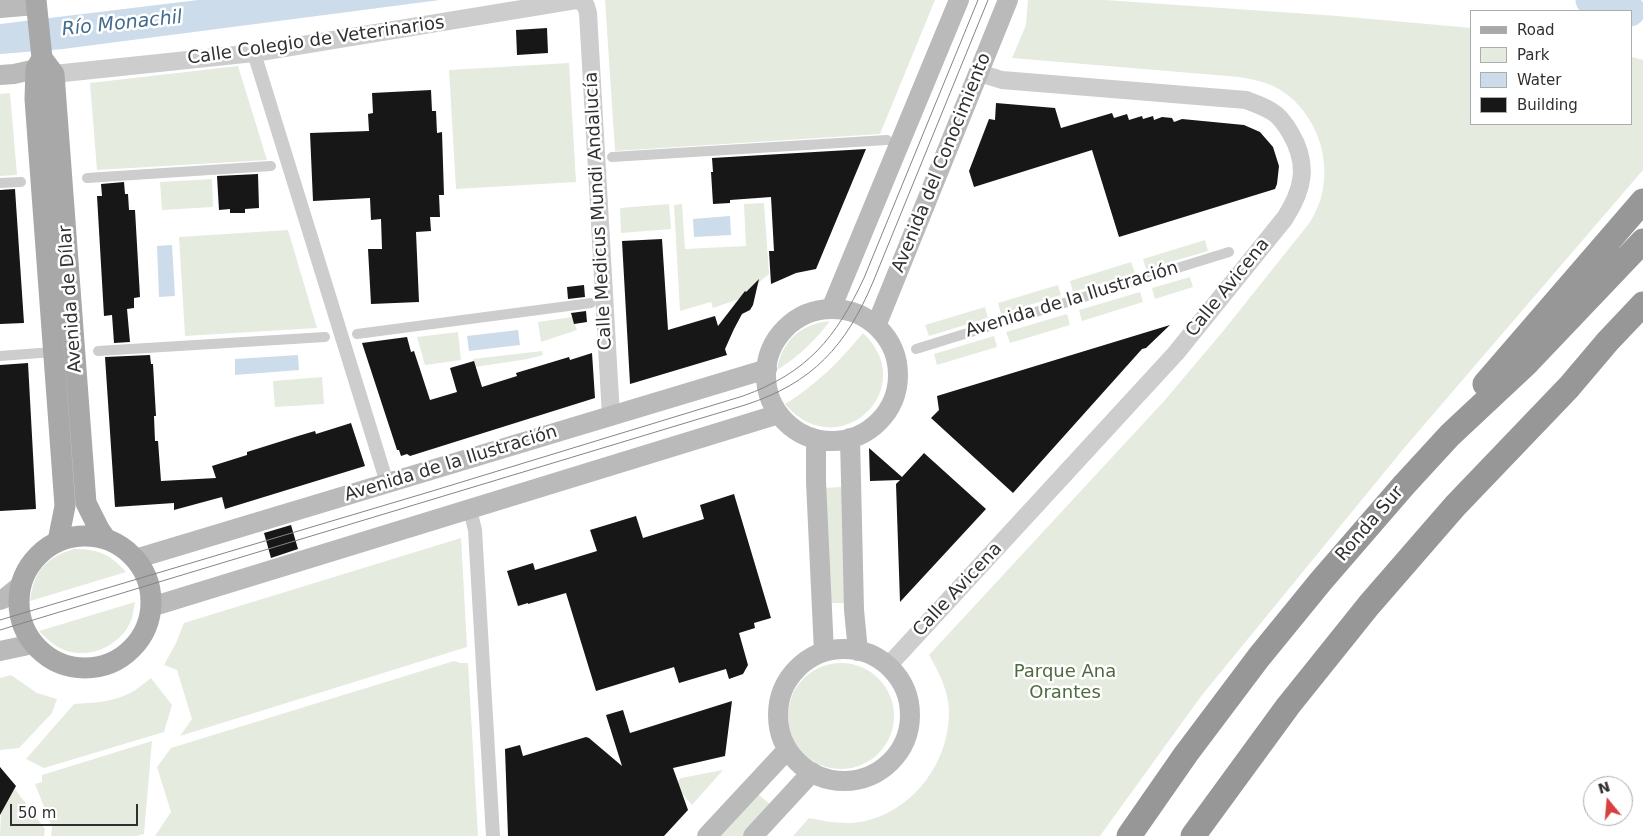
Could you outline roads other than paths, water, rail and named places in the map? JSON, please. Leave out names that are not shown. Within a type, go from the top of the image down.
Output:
[{"type":"highway","points":[[1450,435],[1464,407],[1643,201]]},
{"type":"highway","name":"Ronda Sur","points":[[1129,836],[1186,754],[1259,657],[1321,581],[1450,435],[1528,362],[1643,241]]},
{"type":"highway","points":[[1193,836],[1288,706],[1369,605],[1455,506],[1569,387],[1608,341],[1643,304]]},
{"type":"highway","points":[[1569,387],[1618,350],[1643,328]]},
{"type":"main road","points":[[830,309],[959,0]]},
{"type":"main road","name":"Avenida del Conocimiento","points":[[876,326],[1008,0]]},
{"type":"main road","points":[[0,8],[37,7]]},
{"type":"main road","name":"Avenida de Dílar","points":[[37,7],[86,503],[106,539]]},
{"type":"main road","points":[[0,75],[14,74],[44,63]]},
{"type":"main road","name":"Avenida de Dílar","points":[[44,63],[35,99],[65,506],[58,542]]},
{"type":"main road","points":[[830,309],[853,312],[868,319],[876,326],[885,335],[896,357],[898,370],[898,384],[894,398],[881,420],[866,431],[850,438],[833,441],[816,439],[796,430],[779,414],[768,392],[767,369],[773,346],[779,336],[787,327],[807,314],[830,309]]},
{"type":"main road","name":"Avenida de la Ilustración","points":[[135,559],[767,369]]},
{"type":"main road","points":[[151,606],[779,414]]},
{"type":"main road","points":[[850,438],[853,600],[858,650]]},
{"type":"main road","points":[[816,439],[816,482],[824,652]]},
{"type":"main road","points":[[90,536],[106,539],[122,547],[135,559],[146,576],[151,596],[151,606],[143,635],[132,649],[117,660],[100,667],[81,668],[63,665],[47,657],[33,644],[19,614],[20,586],[28,567],[41,552],[58,542],[74,537],[90,536]]},
{"type":"main road","points":[[0,600],[20,586]]},
{"type":"main road","points":[[0,651],[33,644]]},
{"type":"main road","points":[[836,650],[858,650],[875,657],[888,666],[902,683],[910,708],[907,734],[897,753],[882,768],[863,778],[850,780],[824,779],[799,763],[787,750],[780,738],[778,708],[786,684],[797,669],[806,661],[824,652],[836,650]]},
{"type":"main road","points":[[707,836],[787,750]]},
{"type":"main road","points":[[753,836],[812,772]]},
{"type":"street","name":"Calle Colegio de Veterinarios","points":[[44,63],[254,53],[526,9],[545,4],[580,2]]},
{"type":"street","name":"Calle Medicus Mundi Andalucía","points":[[580,2],[588,13],[605,158],[611,416]]},
{"type":"street","points":[[254,53],[387,483]]},
{"type":"street","name":"Calle Avicena","points":[[888,666],[1176,353],[1285,218],[1295,202],[1302,174],[1302,163],[1294,138],[1284,123],[1273,111],[1246,100],[1002,80],[978,73]]},
{"type":"street","points":[[605,158],[888,140]]},
{"type":"street","points":[[87,178],[271,166]]},
{"type":"street","points":[[0,183],[21,182]]},
{"type":"street","name":"Avenida de la Ilustración","points":[[916,349],[1229,252]]},
{"type":"street","points":[[357,334],[591,303]]},
{"type":"street","points":[[98,351],[325,337]]},
{"type":"street","points":[[0,356],[53,352]]},
{"type":"street","points":[[470,510],[475,530],[493,836]]},
{"type":"water","points":[[198,0],[440,0],[63,49],[0,54],[0,24]]},
{"type":"water","points":[[730,216],[731,235],[694,237],[693,219]]},
{"type":"water","points":[[172,245],[175,296],[159,297],[157,246]]},
{"type":"water","points":[[518,330],[520,345],[469,351],[467,336]]},
{"type":"water","points":[[298,355],[299,370],[235,375],[235,359]]},
{"type":"waterway","name":"Río Monachil","points":[[1591,0],[1626,10]]},
{"type":"tram line","points":[[0,620],[743,396],[785,376],[817,351],[830,336],[842,319],[864,278],[978,0]]},
{"type":"tram line","points":[[0,630],[745,405],[790,386],[824,359],[839,343],[863,305],[988,0]]},
{"type":"park label","name":"Parque Ana Orantes","points":[[1065,682]]}]
